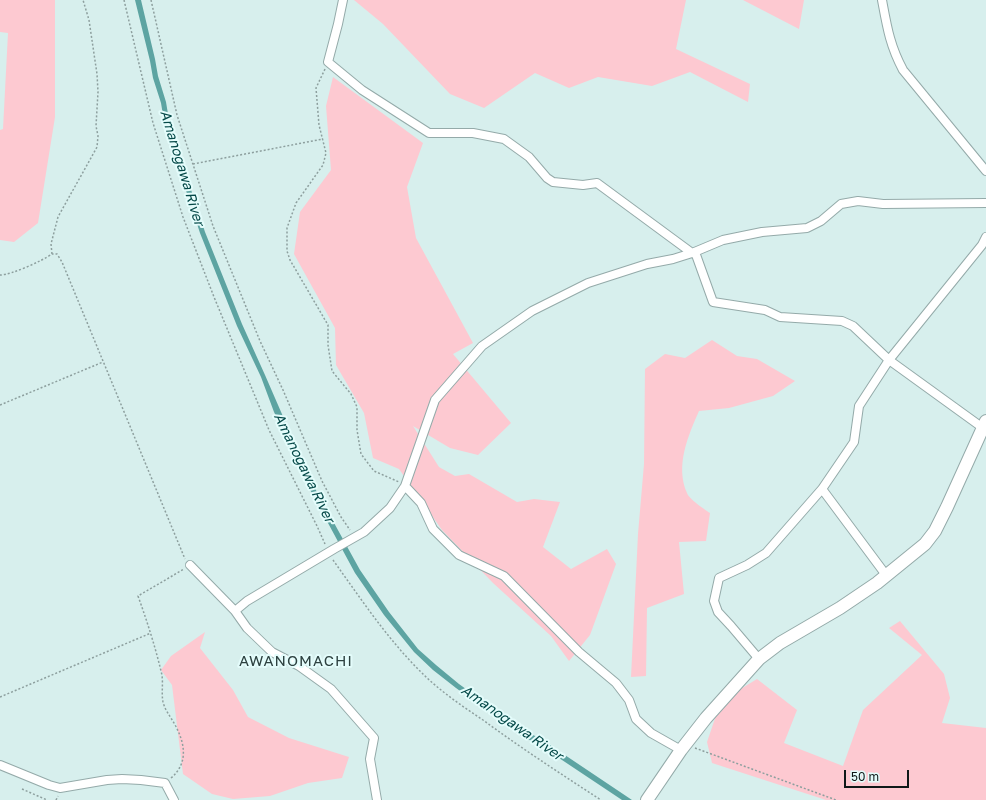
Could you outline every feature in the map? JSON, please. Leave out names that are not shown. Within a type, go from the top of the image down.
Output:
[{"type":"street","points":[[343,0],[328,62],[362,90],[429,133],[472,133],[504,139],[530,157],[547,178],[553,182],[583,186],[598,183],[694,252],[713,302],[765,310],[780,317],[842,321],[853,326],[889,360],[984,424],[935,531],[925,544],[886,575],[840,608],[780,643],[759,659],[706,718],[683,747],[647,800]]},
{"type":"street","points":[[882,0],[887,30],[894,54],[903,70],[986,171]]},
{"type":"street","points":[[235,611],[247,601],[364,532],[390,508],[405,486],[435,400],[482,346],[532,311],[588,283],[647,264],[673,259],[723,240],[762,232],[807,228],[821,221],[841,204],[858,201],[883,204],[986,203]]},
{"type":"street","points":[[759,659],[718,612],[714,601],[720,578],[747,565],[766,553],[822,489],[854,442],[859,406],[889,360],[982,245],[986,237]]},
{"type":"street","points":[[405,486],[421,503],[433,529],[459,556],[504,576],[579,652],[616,683],[629,700],[636,719],[651,733],[683,747]]},
{"type":"street","points":[[822,489],[886,575]]},
{"type":"street","points":[[190,566],[235,611],[247,628],[272,652],[299,666],[331,689],[374,738],[370,759],[377,800]]},
{"type":"street","points":[[0,765],[60,788],[122,779],[165,783],[174,800]]},
{"type":"path","points":[[52,254],[51,244],[58,217],[98,147],[96,126],[98,92],[97,80],[89,20],[83,0]]},
{"type":"path","points":[[124,0],[153,123],[182,217],[269,430],[331,551],[373,617],[423,675],[461,705],[519,746],[601,800]]},
{"type":"path","points":[[151,0],[177,115],[213,226],[260,341],[322,481],[354,538]]},
{"type":"path","points":[[328,62],[316,88],[319,124],[326,153],[323,165],[296,203],[287,228],[287,251],[290,260],[328,324],[328,345],[332,370],[351,394],[357,408],[357,430],[361,454],[374,471],[390,477],[405,486]]},
{"type":"path","points":[[193,164],[323,139]]},
{"type":"path","points":[[0,275],[44,260],[52,254],[57,254],[62,262],[184,558],[190,566],[138,596],[151,633],[162,677],[163,701],[166,710],[180,733],[183,745],[182,766],[176,774],[165,783]]},
{"type":"path","points":[[0,405],[103,362]]},
{"type":"path","points":[[0,697],[151,633]]},
{"type":"path","points":[[683,747],[836,800]]},
{"type":"path","points":[[22,789],[48,800]]},
{"type":"shaded area","points":[[0,0],[55,0],[55,117],[38,223],[14,242],[0,240],[0,130],[3,129],[8,33],[0,32]]},
{"type":"shaded area","points":[[354,0],[686,0],[676,49],[750,84],[748,102],[690,72],[652,86],[598,77],[569,88],[535,73],[484,108],[450,94],[383,24]]},
{"type":"shaded area","points":[[743,0],[804,0],[799,29]]},
{"type":"shaded area","points":[[333,77],[423,143],[407,187],[416,238],[473,343],[453,354],[511,423],[478,455],[450,448],[413,426],[439,467],[455,476],[469,474],[517,502],[534,499],[560,502],[543,547],[571,569],[607,549],[616,564],[590,635],[569,661],[551,636],[493,583],[442,530],[399,469],[373,458],[364,413],[336,365],[335,328],[294,254],[300,212],[331,170],[326,106]]},
{"type":"shaded area","points":[[712,340],[737,356],[757,359],[795,381],[773,396],[729,408],[699,411],[684,451],[682,472],[688,495],[697,504],[710,513],[706,541],[679,542],[684,594],[647,608],[646,676],[631,677],[638,534],[644,464],[645,369],[665,354],[685,358]]},
{"type":"shaded area","points":[[900,621],[944,674],[950,698],[942,723],[986,728],[986,800],[826,800],[712,763],[707,742],[721,701],[757,679],[797,710],[784,743],[843,766],[863,710],[922,655],[889,628]]},
{"type":"shaded area","points":[[205,632],[200,648],[233,690],[248,717],[289,738],[349,757],[342,778],[308,783],[270,796],[233,799],[212,794],[183,774],[172,685],[161,670],[171,656]]},
{"type":"water","name":"Amanogawa River","points":[[135,0],[141,0],[158,76],[166,102],[170,126],[205,232],[242,324],[288,428],[294,447],[360,570],[389,612],[418,649],[436,665],[459,684],[527,733],[538,737],[632,800],[622,800],[535,742],[524,738],[433,670],[414,652],[384,615],[355,573],[289,449],[283,430],[274,412],[261,377],[237,326],[200,233],[165,127],[161,103],[153,78]]},
{"type":"district","name":"AWANOMACHI","points":[[296,661]]}]
